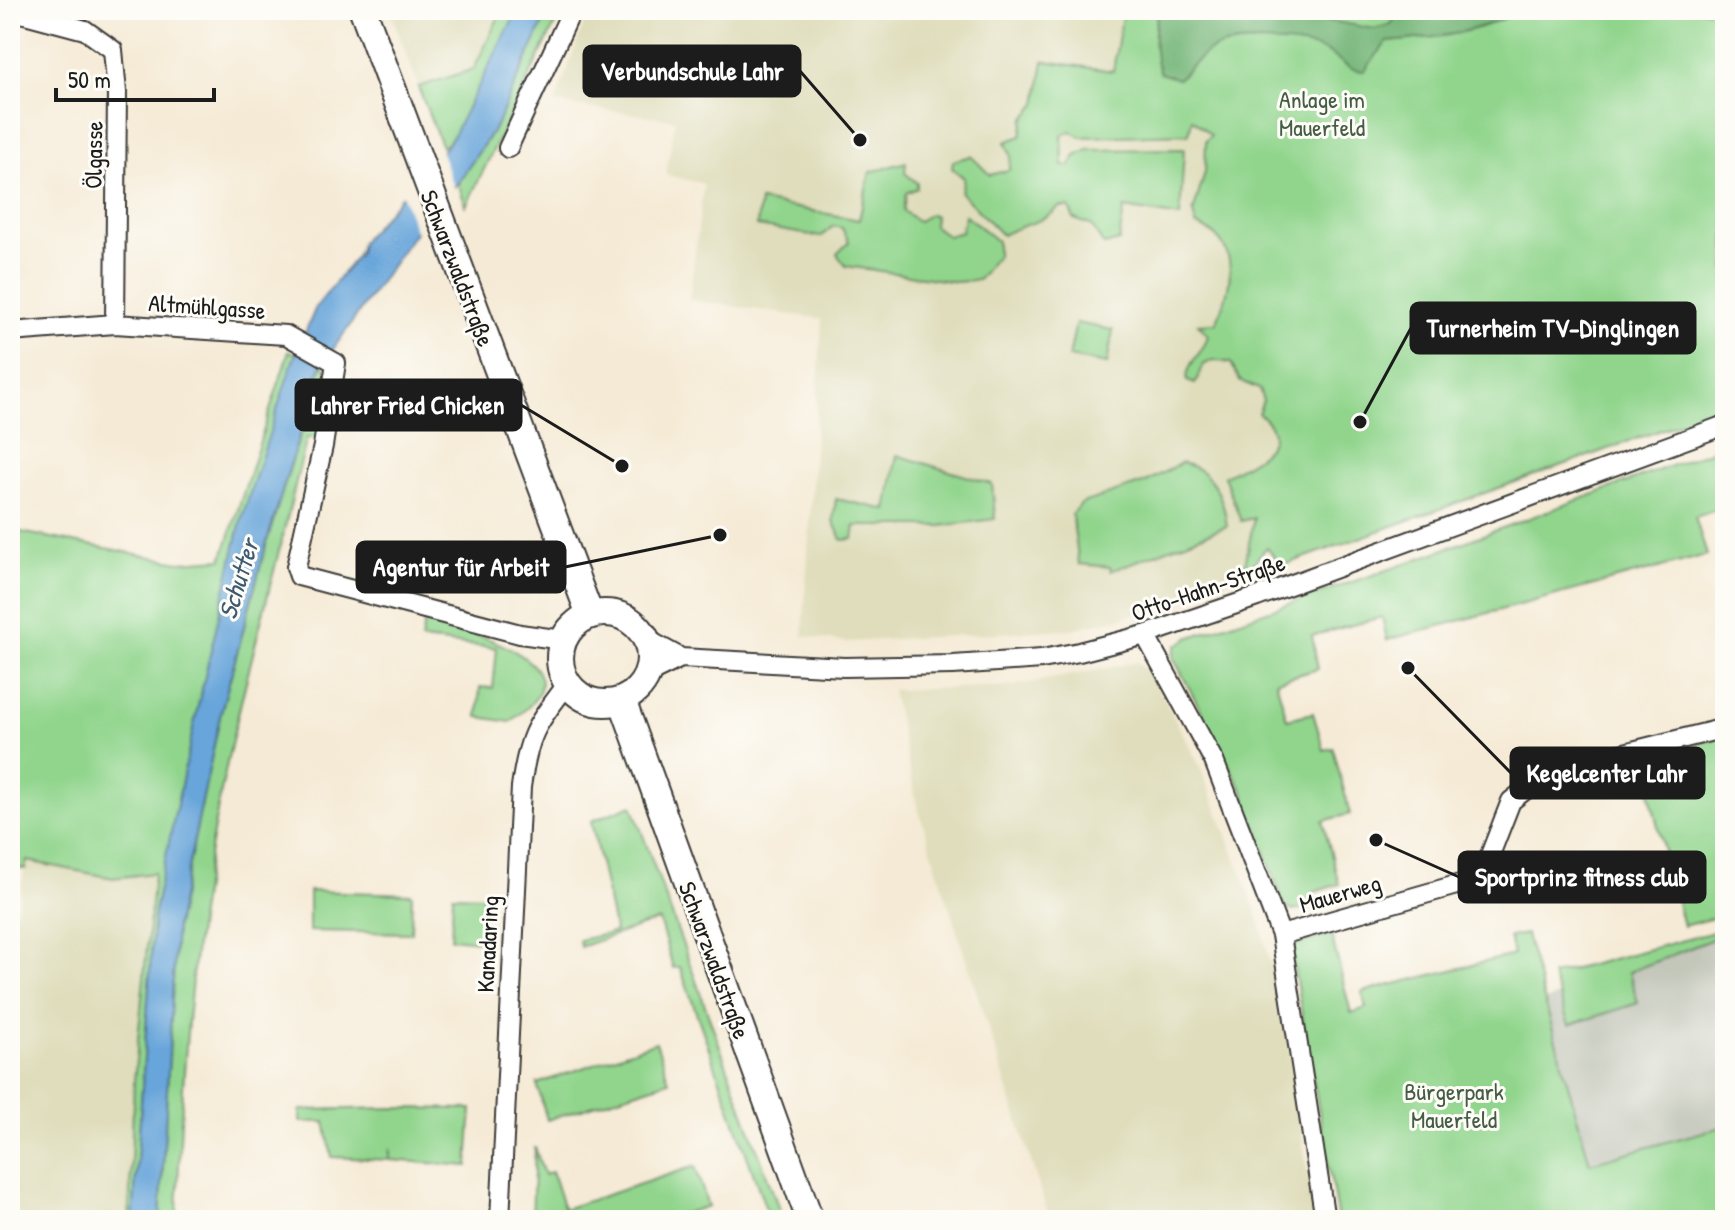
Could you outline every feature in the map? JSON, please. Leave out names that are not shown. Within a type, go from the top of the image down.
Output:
[{"type":"street","name":"Ölgasse","points":[[10,10],[85,30],[113,50],[117,92],[115,324]]},
{"type":"street","name":"Schwarzwaldstraße","points":[[363,10],[411,146],[590,615]]},
{"type":"street","points":[[508,148],[572,10]]},
{"type":"street","name":"Altmühlgasse","points":[[10,332],[115,324],[286,335],[333,361],[323,446],[296,567],[299,576],[520,634],[563,640]]},
{"type":"street","name":"Otto-Hahn-Straße","points":[[648,640],[681,658],[844,667],[953,665],[1042,659],[1145,635],[1725,425]]},
{"type":"street","points":[[604,612],[630,619],[648,640],[651,663],[648,674],[642,685],[622,700],[592,701],[568,683],[560,655],[563,640],[570,629],[590,615],[604,612]]},
{"type":"street","name":"Mauerweg","points":[[1145,635],[1214,761],[1281,935],[1325,1220]]},
{"type":"street","name":"Otto-Hahn-Straße","points":[[648,674],[681,658]]},
{"type":"street","name":"Kanadaring","points":[[500,1220],[521,787],[528,741],[568,683]]},
{"type":"street","name":"Schwarzwaldstraße","points":[[622,700],[810,1220]]},
{"type":"street","name":"Mauerweg","points":[[1281,935],[1481,878],[1511,801],[1548,772],[1725,728]]},
{"type":"shaded area","points":[[390,10],[501,10],[474,68],[418,86]]},
{"type":"shaded area","points":[[589,10],[1140,10],[1216,139],[1291,368],[1251,567],[1243,575],[1122,618],[1071,629],[845,642],[803,636],[822,319],[689,300],[704,184],[666,175],[675,120],[555,103]]},
{"type":"shaded area","points":[[1138,662],[1153,679],[1199,764],[1257,913],[1284,1011],[1314,1220],[1050,1220],[949,907],[917,804],[892,690],[1013,686]]},
{"type":"shaded area","points":[[26,861],[113,878],[154,873],[134,1081],[129,1220],[10,1220],[10,910],[17,911]]},
{"type":"shaded area","points":[[1725,934],[1725,1126],[1590,1163],[1545,1001]]},
{"type":"green space","points":[[502,10],[518,10],[472,105],[451,139],[442,147],[418,87],[474,69]]},
{"type":"green space","points":[[549,10],[562,10],[466,206],[458,184],[497,124]]},
{"type":"green space","name":"Anlage im Mauerfeld","points":[[1123,10],[1401,10],[1392,23],[1446,10],[1725,10],[1725,407],[1281,566],[1267,547],[1243,575],[1254,518],[1241,521],[1224,476],[1265,451],[1273,434],[1269,424],[1258,413],[1263,401],[1259,389],[1240,381],[1231,363],[1213,360],[1203,365],[1195,384],[1187,381],[1190,367],[1208,335],[1198,324],[1216,323],[1229,280],[1227,253],[1211,232],[1196,225],[1193,213],[1205,172],[1206,141],[1211,135],[1192,119],[1189,134],[1081,137],[1071,131],[1062,135],[1063,166],[1070,166],[1076,156],[1088,150],[1184,149],[1180,217],[1124,208],[1119,241],[1104,245],[1091,225],[1074,219],[1069,207],[1059,207],[1040,220],[1002,235],[961,193],[964,178],[952,168],[953,161],[971,156],[990,175],[1009,170],[1011,155],[1005,142],[1021,136],[1024,119],[1037,104],[1044,61],[1113,71]]},
{"type":"green space","points":[[1158,10],[1270,10],[1375,29],[1391,24],[1401,10],[1522,10],[1456,34],[1387,42],[1364,71],[1348,67],[1316,48],[1252,42],[1211,50],[1178,79],[1160,73],[1157,65],[1154,42]]},
{"type":"green space","points":[[906,162],[905,173],[917,183],[917,188],[906,193],[903,211],[918,221],[930,214],[935,216],[934,226],[948,236],[961,232],[965,215],[997,241],[997,256],[978,280],[957,282],[846,266],[837,254],[849,242],[842,228],[833,226],[821,237],[757,226],[760,201],[859,220],[870,172]]},
{"type":"green space","points":[[1076,323],[1113,330],[1107,364],[1069,357]]},
{"type":"green space","points":[[289,351],[296,354],[241,521],[154,912],[133,1220],[129,1220],[134,1081],[154,873],[113,878],[27,861],[25,869],[10,866],[10,530],[179,562],[222,559]]},
{"type":"green space","points":[[322,365],[330,372],[317,438],[307,438],[215,822],[199,921],[188,1020],[177,1220],[160,1220],[176,926],[221,712],[268,538]]},
{"type":"green space","points":[[1725,446],[1725,507],[1695,517],[1707,555],[1387,640],[1382,617],[1312,636],[1318,669],[1276,681],[1287,719],[1313,713],[1324,750],[1333,748],[1350,814],[1323,821],[1339,884],[1312,893],[1316,906],[1293,911],[1285,907],[1243,792],[1173,657],[1176,646],[1188,638],[1396,567]]},
{"type":"green space","points":[[897,455],[992,484],[995,519],[941,526],[855,526],[853,539],[842,540],[833,521],[836,499],[887,510]]},
{"type":"green space","points":[[1181,463],[1201,471],[1214,486],[1223,505],[1227,526],[1111,571],[1110,567],[1079,564],[1072,514],[1082,503],[1146,482]]},
{"type":"green space","points":[[425,618],[494,641],[527,660],[537,671],[541,684],[534,701],[510,722],[478,717],[480,687],[493,688],[497,648],[421,640]]},
{"type":"green space","points":[[1725,736],[1725,915],[1683,926],[1641,759]]},
{"type":"green space","points":[[632,805],[783,1220],[754,1220],[768,1215],[680,967],[673,968],[659,920],[580,947],[579,940],[615,932],[591,821]]},
{"type":"green space","points":[[309,891],[412,894],[411,933],[309,931]]},
{"type":"green space","points":[[453,895],[483,896],[479,941],[451,938]]},
{"type":"green space","points":[[1725,929],[1725,934],[1629,972],[1638,1003],[1569,1025],[1552,975]]},
{"type":"green space","name":"Bürgerpark Mauerfeld","points":[[1331,934],[1351,1013],[1366,1008],[1362,992],[1513,955],[1509,937],[1526,934],[1590,1163],[1725,1126],[1725,1220],[1338,1220],[1290,946]]},
{"type":"green space","points":[[656,1042],[669,1081],[547,1120],[537,1084]]},
{"type":"green space","points":[[472,1109],[468,1166],[390,1160],[390,1148],[389,1160],[332,1157],[325,1122],[300,1122],[300,1110]]},
{"type":"green space","points":[[535,1147],[544,1175],[552,1172],[564,1209],[695,1166],[708,1206],[664,1220],[532,1220]]},
{"type":"water","name":"Schutter","points":[[518,10],[549,10],[497,124],[458,183],[416,231],[320,368],[268,538],[221,712],[176,926],[160,1220],[133,1220],[154,912],[241,521],[292,363],[316,307],[359,253],[361,242],[449,143]]},
{"type":"pier","points":[[439,147],[456,192],[417,236],[401,190]]},
{"type":"place","name":"Verbundschule Lahr","points":[[860,140]]},
{"type":"place","name":"Turnerheim TV-Dinglingen","points":[[1360,422]]},
{"type":"place","name":"Lahrer Fried Chicken","points":[[622,466]]},
{"type":"place","name":"Agentur für Arbeit","points":[[720,535]]},
{"type":"place","name":"Kegelcenter Lahr","points":[[1408,668]]},
{"type":"place","name":"Sportprinz fitness club","points":[[1376,840]]}]
